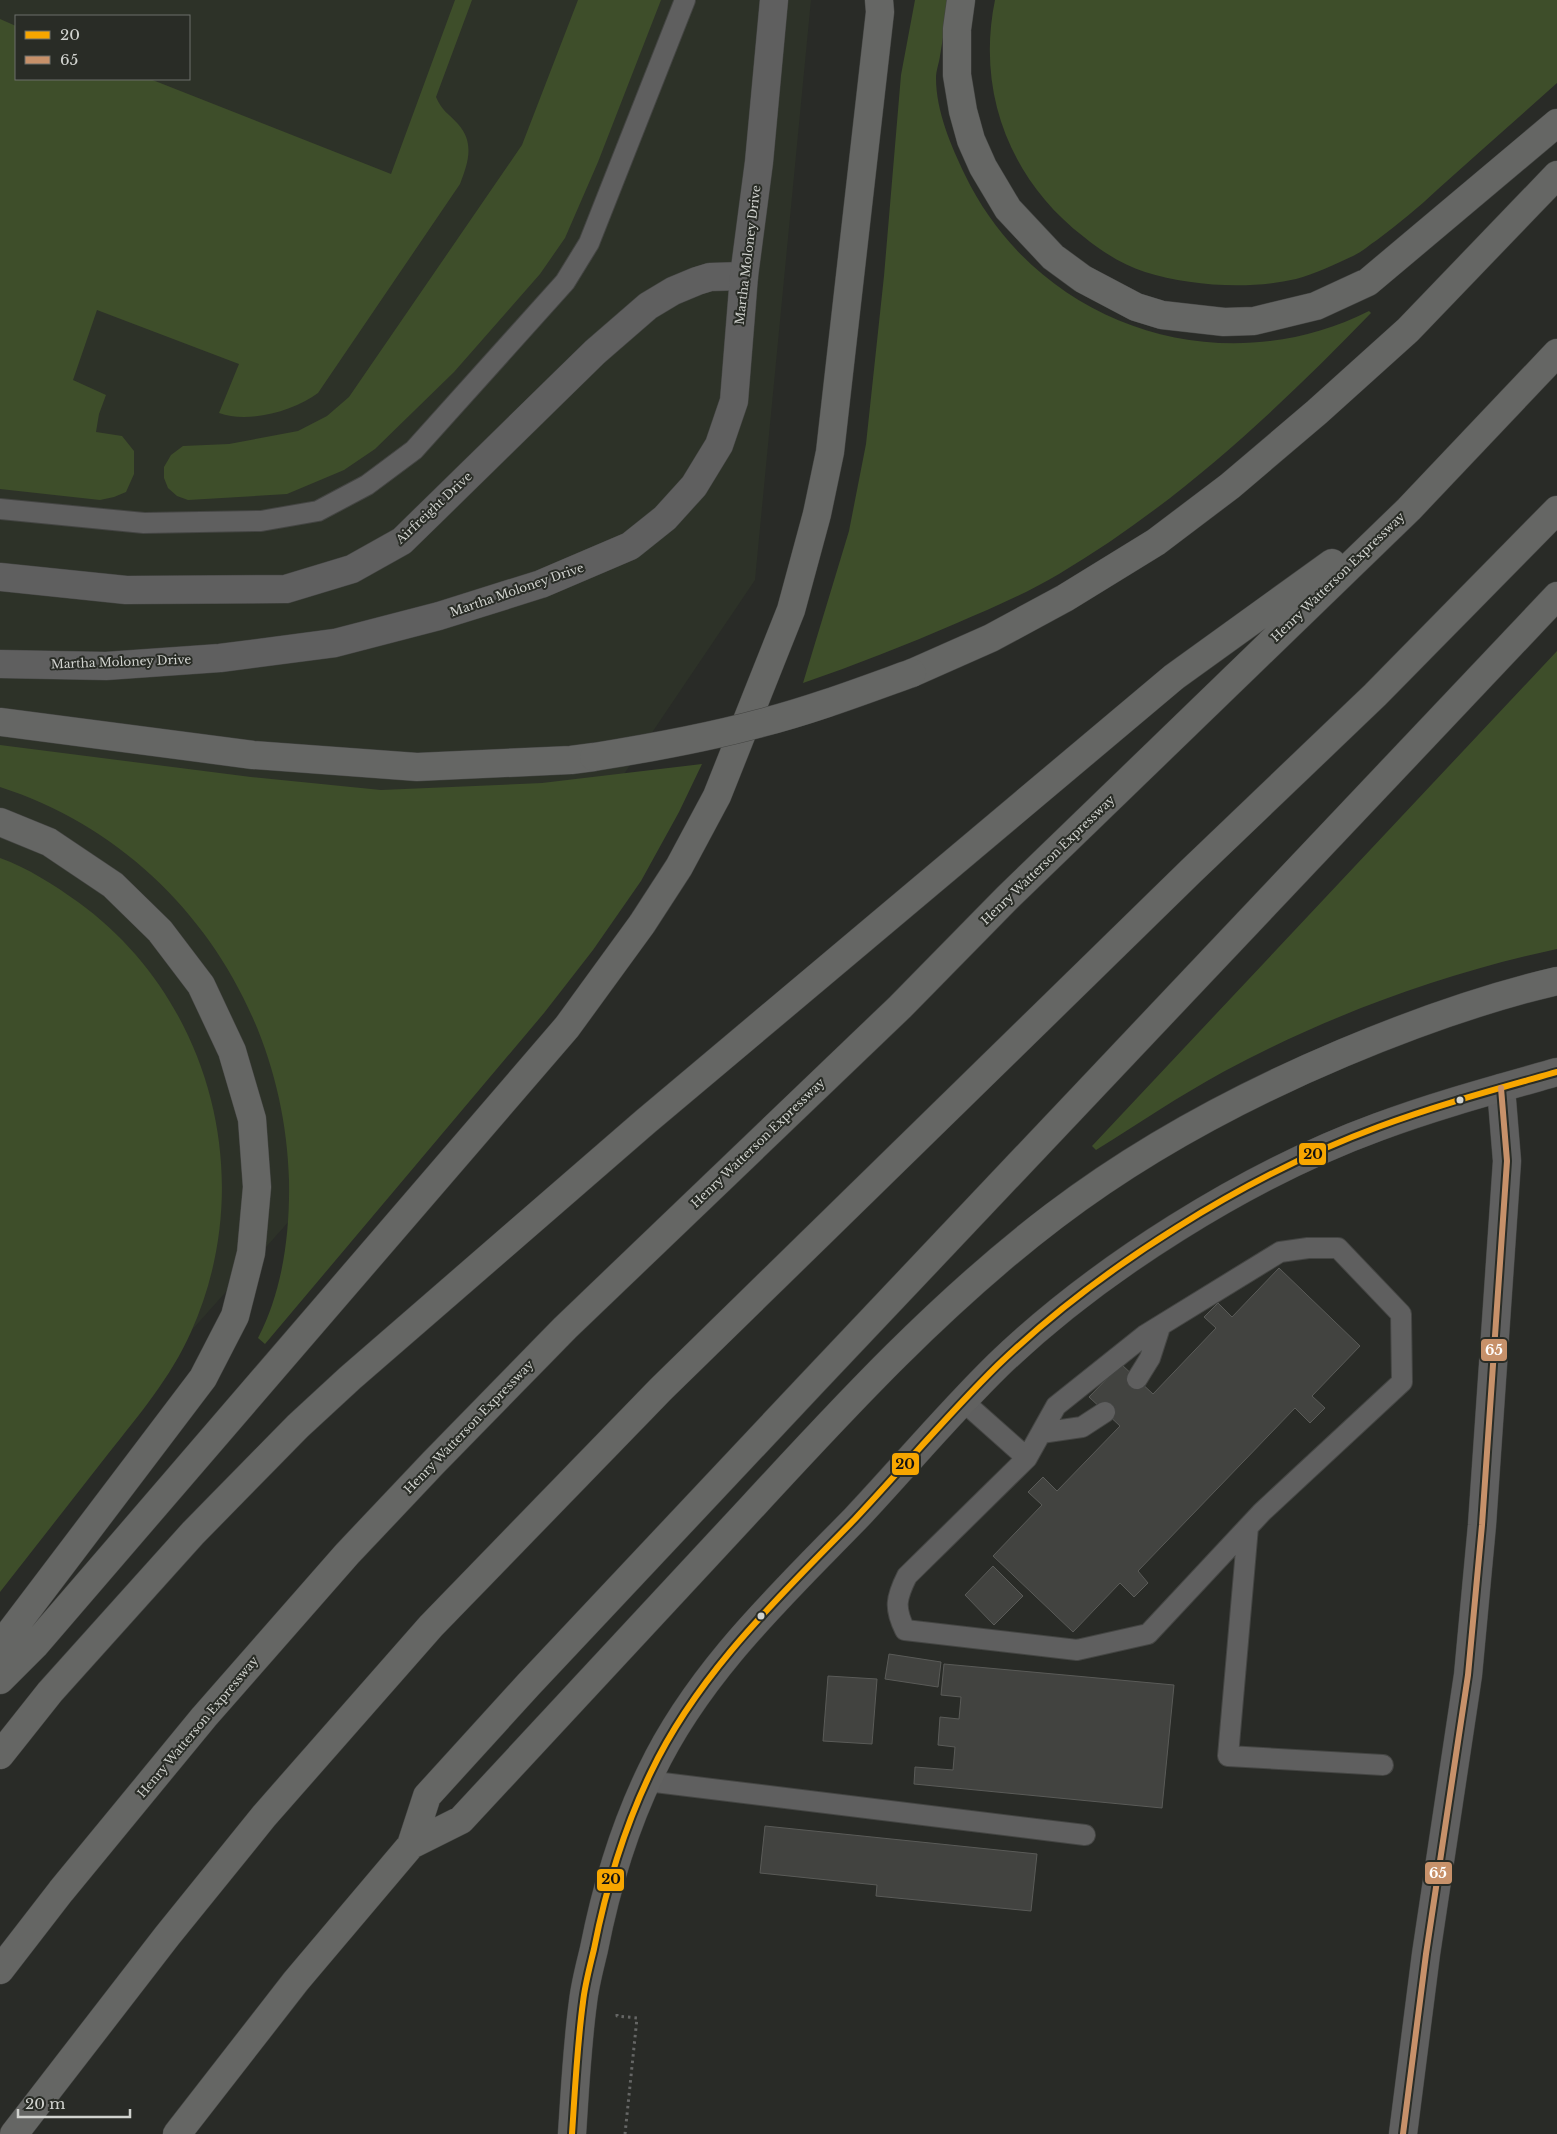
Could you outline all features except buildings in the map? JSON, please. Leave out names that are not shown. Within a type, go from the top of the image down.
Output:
[{"type":"highway","points":[[961,0],[957,29],[957,75],[963,111],[971,140],[983,166],[1008,209],[1053,257],[1083,279],[1136,307],[1162,315],[1224,322],[1254,321],[1316,306],[1368,282],[1557,123]]},
{"type":"highway","points":[[0,1680],[35,1646],[567,1027],[642,924],[679,867],[717,796],[791,610],[817,514],[830,452],[882,4]]},
{"type":"highway","points":[[0,722],[253,755],[417,767],[571,760],[678,743],[762,723],[912,673],[991,638],[1065,598],[1156,542],[1230,486],[1317,412],[1408,330],[1557,175]]},
{"type":"highway","name":"Henry Watterson Expressway","points":[[0,1970],[204,1717],[347,1554],[434,1462],[565,1328],[900,1007],[1014,891],[1409,509],[1557,353]]},
{"type":"highway","points":[[0,1755],[50,1692],[193,1533],[298,1426],[350,1378],[645,1122],[1174,676],[1409,509]]},
{"type":"highway","points":[[14,2134],[167,1936],[258,1824],[431,1626],[661,1389],[1190,872],[1375,695],[1557,510]]},
{"type":"highway","points":[[177,2134],[296,1982],[411,1845],[427,1796],[529,1684],[1557,596]]},
{"type":"highway","points":[[0,822],[49,842],[113,885],[160,931],[200,985],[232,1051],[240,1077],[252,1119],[258,1187],[251,1253],[235,1316],[203,1378],[12,1630],[0,1652]]},
{"type":"highway","points":[[411,1845],[461,1820],[882,1370],[992,1265],[1056,1214],[1130,1164],[1206,1117],[1293,1074],[1391,1033],[1475,1004],[1557,981]]},
{"type":"main road","points":[[572,2134],[583,2001],[605,1893],[626,1831],[647,1781],[671,1732],[743,1635],[999,1365],[1072,1302],[1144,1250],[1224,1200],[1305,1158],[1377,1127],[1460,1099],[1557,1072]]},
{"type":"street","name":"Martha Moloney Drive","points":[[0,664],[125,664],[220,658],[335,643],[440,616],[541,584],[630,546],[665,518],[694,486],[719,445],[734,401],[744,276],[759,162],[774,0]]},
{"type":"street","name":"Airfreight Drive","points":[[0,577],[126,590],[286,588],[352,568],[402,541],[595,352],[648,306],[673,291],[697,281],[710,277],[744,276]]},
{"type":"street","points":[[1403,2134],[1426,1954],[1468,1675],[1482,1525],[1508,1161],[1501,1088]]},
{"type":"lane","points":[[0,509],[144,523],[261,521],[318,511],[368,485],[414,450],[565,282],[589,243],[685,0]]},
{"type":"lane","points":[[1308,1248],[1338,1248],[1401,1314],[1402,1382],[1248,1527],[1148,1634],[1077,1650],[905,1630],[898,1614],[899,1592],[907,1576],[1027,1458],[1056,1406],[1145,1336],[1160,1327],[1280,1252],[1308,1248]]},
{"type":"lane","points":[[1137,1379],[1150,1358],[1160,1327]]},
{"type":"lane","points":[[964,1402],[1027,1458]]},
{"type":"lane","points":[[1041,1432],[1082,1428],[1105,1412]]},
{"type":"lane","points":[[1248,1527],[1228,1756],[1384,1765]]},
{"type":"lane","points":[[647,1781],[1085,1835]]},
{"type":"shaded area","points":[[0,0],[811,0],[755,580],[537,903],[341,1163],[0,1545]]},
{"type":"green space","points":[[455,0],[472,0],[436,97],[443,109],[458,124],[467,138],[467,161],[460,184],[318,393],[296,405],[270,414],[243,417],[219,413],[239,364],[97,310],[73,380],[106,395],[99,414],[96,432],[122,436],[134,451],[134,474],[126,492],[100,500],[0,489],[0,19],[15,26],[15,80],[153,80],[391,174]]},
{"type":"green space","points":[[578,0],[661,0],[598,162],[565,238],[540,274],[454,372],[375,449],[344,470],[287,494],[188,500],[177,496],[168,488],[164,478],[164,467],[171,455],[183,446],[229,444],[298,431],[327,416],[349,397],[522,145]]},
{"type":"green space","points":[[915,0],[950,0],[936,73],[937,90],[941,116],[965,175],[997,227],[1038,270],[1086,304],[1138,328],[1195,341],[1253,343],[1312,333],[1369,311],[1371,313],[1298,386],[1224,454],[1185,486],[1103,546],[1047,581],[996,606],[900,647],[803,683],[849,531],[866,444],[884,276],[901,75]]},
{"type":"green space","points":[[995,0],[1557,0],[1557,83],[1415,210],[1356,254],[1296,279],[1259,285],[1220,285],[1181,281],[1137,269],[1105,252],[1084,237],[1058,214],[1036,189],[1018,161],[1005,132],[995,100],[990,68],[990,34]]},
{"type":"green space","points":[[1557,651],[1557,949],[1514,959],[1428,984],[1344,1015],[1223,1072],[1096,1150],[1092,1146]]},
{"type":"green space","points":[[0,745],[251,777],[381,790],[542,783],[702,764],[679,812],[641,881],[593,950],[544,1013],[265,1344],[258,1338],[274,1301],[283,1261],[288,1220],[289,1180],[282,1114],[266,1051],[240,992],[207,937],[165,889],[117,847],[61,812],[0,787]]},
{"type":"green space","points":[[0,858],[40,877],[78,902],[124,942],[162,989],[191,1041],[210,1097],[220,1155],[221,1215],[211,1274],[191,1332],[174,1365],[143,1410],[0,1592]]},
{"type":"transit line","name":"20","points":[[572,2134],[585,1989],[610,1881],[624,1837],[641,1793],[670,1736],[692,1702],[742,1637],[998,1365],[1038,1329],[1128,1260],[1227,1198],[1328,1147],[1422,1112],[1557,1072]]},
{"type":"transit line","name":"65","points":[[1403,2134],[1426,1954],[1468,1675],[1482,1525],[1507,1161],[1501,1088]]}]
